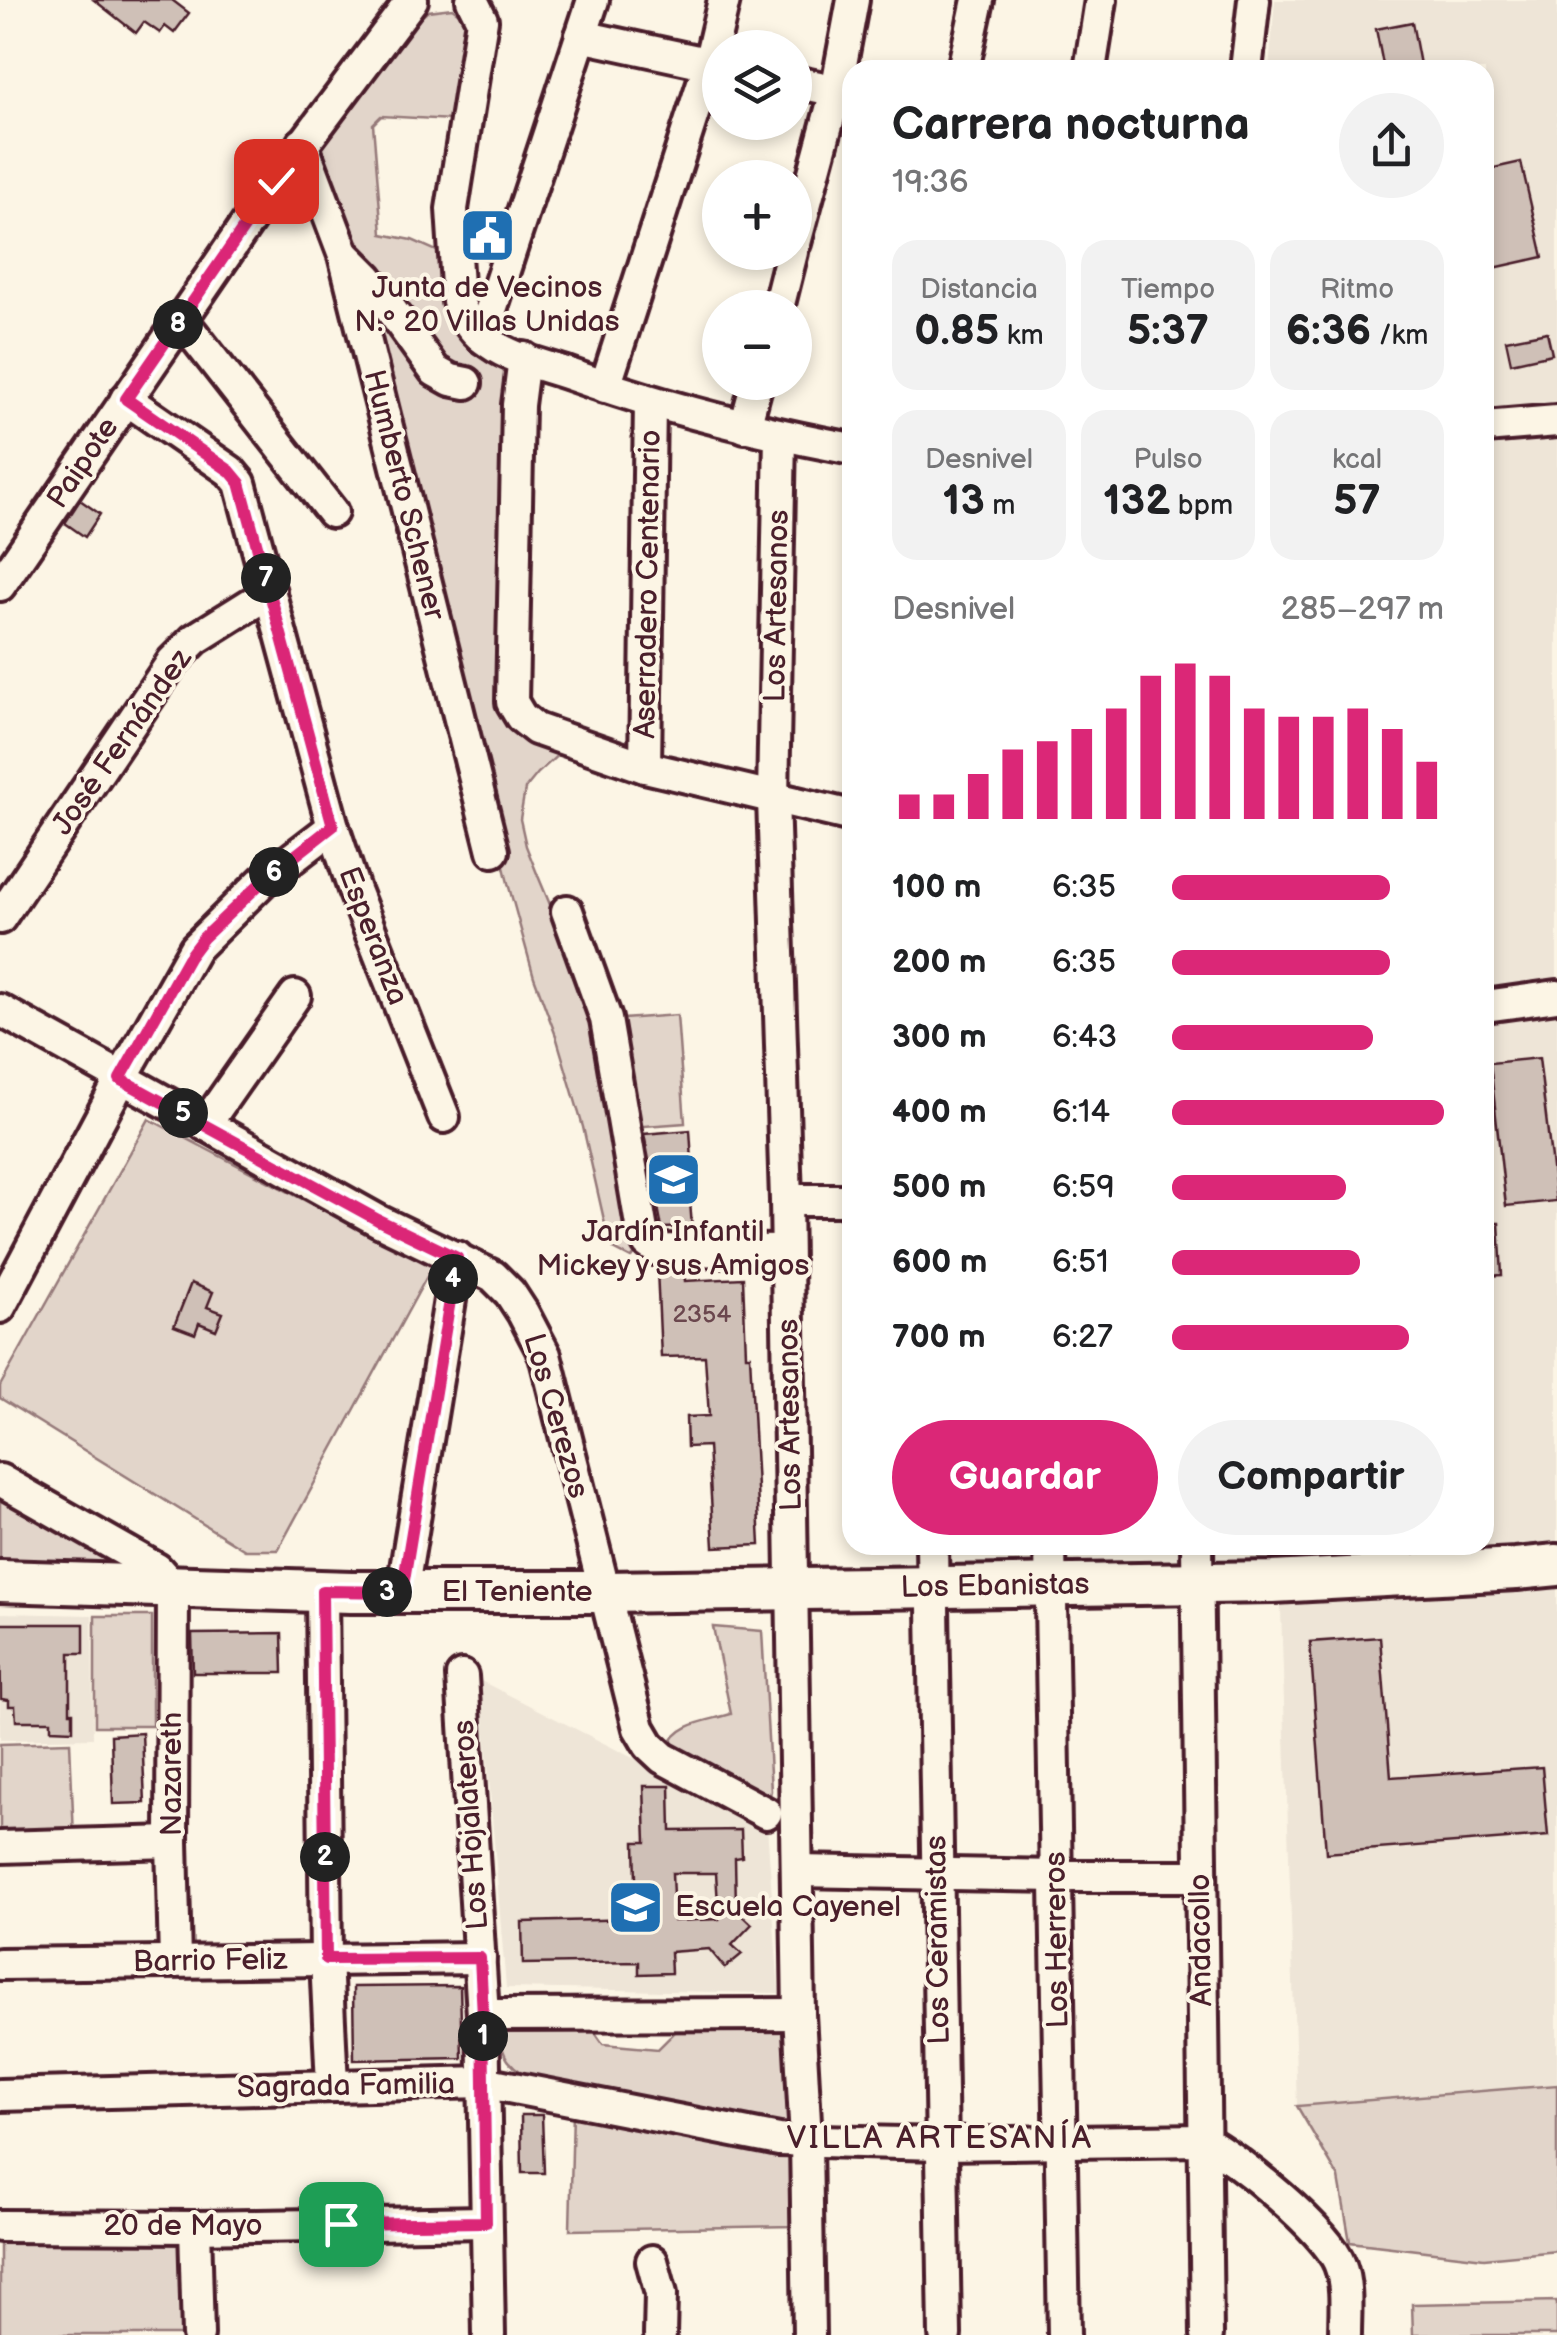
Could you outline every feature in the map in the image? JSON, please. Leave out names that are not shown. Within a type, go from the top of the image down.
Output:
[{"type":"main road","name":"Los Ebanistas","points":[[793,1590],[1051,1586],[1197,1564]]},
{"type":"main road","points":[[1197,1564],[1356,1578],[1557,1565]]},
{"type":"main road","name":"El Teniente","points":[[0,1581],[402,1592],[793,1590]]},
{"type":"street","name":"Paipote","points":[[0,585],[302,144],[412,0]]},
{"type":"street","points":[[472,0],[482,20],[452,209],[458,301],[468,321],[501,350],[605,387],[780,436],[842,448]]},
{"type":"street","points":[[482,337],[592,0]]},
{"type":"street","points":[[719,30],[724,0]]},
{"type":"street","points":[[847,60],[853,0]]},
{"type":"street","points":[[965,60],[978,0]]},
{"type":"street","points":[[1092,60],[1101,0]]},
{"type":"street","points":[[1247,60],[1254,0]]},
{"type":"street","points":[[581,36],[702,62]]},
{"type":"street","points":[[812,85],[842,92]]},
{"type":"street","points":[[812,191],[842,98]]},
{"type":"street","points":[[605,387],[702,100]]},
{"type":"street","name":"Humberto Schener","points":[[302,144],[344,254],[493,850]]},
{"type":"street","points":[[344,254],[381,294],[435,372],[466,383]]},
{"type":"street","points":[[180,319],[332,512]]},
{"type":"street","points":[[524,358],[518,405],[512,702],[522,717],[536,729],[646,766],[842,814]]},
{"type":"street","name":"Esperanza","points":[[126,399],[230,471],[240,483],[333,826],[354,890],[444,1117]]},
{"type":"street","points":[[746,427],[753,400]]},
{"type":"street","name":"Aserradero Centenario","points":[[646,766],[650,402]]},
{"type":"street","points":[[1494,427],[1557,421]]},
{"type":"street","name":"Los Artesanos","points":[[780,436],[774,798],[809,2335]]},
{"type":"street","name":"José Fernández","points":[[0,918],[173,660],[194,639],[270,592]]},
{"type":"street","points":[[0,1307],[188,958],[203,938],[264,880],[333,826]]},
{"type":"street","points":[[566,910],[606,1019],[642,1231],[648,1243],[658,1250],[786,1251]]},
{"type":"street","points":[[205,1125],[295,996]]},
{"type":"street","points":[[1494,1005],[1557,996]]},
{"type":"street","name":"Los Cerezos","points":[[3,1019],[378,1220],[494,1276],[510,1292],[545,1354],[639,1728],[663,1758],[766,1813]]},
{"type":"street","points":[[786,1200],[842,1200]]},
{"type":"street","points":[[402,1592],[457,1258]]},
{"type":"street","points":[[0,1480],[156,1569],[173,1587]]},
{"type":"street","name":"Los Ceramistas","points":[[932,1555],[945,2335]]},
{"type":"street","name":"Los Herreros","points":[[1050,1555],[1064,2335]]},
{"type":"street","name":"Andacollo","points":[[1197,1564],[1207,2335]]},
{"type":"street","name":"Nazareth","points":[[173,1587],[175,1961]]},
{"type":"street","points":[[322,1591],[326,1959],[332,2085]]},
{"type":"street","name":"Los Hojalateros","points":[[462,1676],[483,2015],[489,2335]]},
{"type":"street","points":[[0,1847],[172,1842]]},
{"type":"street","points":[[798,1871],[1200,1876]]},
{"type":"street","name":"Barrio Feliz","points":[[0,1964],[480,1958]]},
{"type":"street","points":[[483,2015],[799,2014]]},
{"type":"street","name":"Sagrada Familia","points":[[0,2095],[483,2082],[779,2140],[942,2144],[1203,2140]]},
{"type":"street","points":[[1203,2140],[1227,2153],[1317,2231],[1333,2250],[1342,2268],[1345,2335]]},
{"type":"street","name":"20 de Mayo","points":[[0,2226],[486,2222]]},
{"type":"street","points":[[195,2227],[198,2335]]},
{"type":"street","points":[[652,2261],[660,2294],[660,2335]]},
{"type":"shaded area","points":[[1275,0],[1557,0],[1557,2085],[1297,2106],[1279,1555],[1494,1555],[1494,60],[1270,60]]},
{"type":"shaded area","points":[[452,8],[462,15],[467,26],[452,120],[381,116],[373,124],[382,234],[412,240],[437,251],[446,306],[458,335],[483,358],[503,368],[506,383],[498,604],[500,712],[523,739],[560,753],[525,789],[520,819],[526,846],[599,1022],[640,1251],[631,1258],[614,1249],[607,1233],[583,1127],[509,887],[358,281],[314,149],[418,20],[428,11]]},
{"type":"shaded area","points":[[677,1015],[685,1123],[631,1127],[623,1019]]},
{"type":"shaded area","points":[[149,1119],[432,1267],[278,1550],[245,1550],[0,1398],[0,1386]]},
{"type":"shaded area","points":[[0,1484],[120,1561],[116,1564],[0,1559]]},
{"type":"shaded area","points":[[0,1613],[92,1615],[93,1738],[0,1740]]},
{"type":"shaded area","points":[[95,1616],[152,1616],[152,1726],[95,1726]]},
{"type":"shaded area","points":[[713,1627],[762,1631],[769,1799],[669,1747],[685,1728],[731,1714]]},
{"type":"shaded area","name":"Escuela Cayenel","points":[[481,1681],[767,1826],[779,1993],[506,1988]]},
{"type":"shaded area","points":[[70,1742],[74,1837],[0,1839],[0,1744]]},
{"type":"shaded area","points":[[788,2023],[789,2120],[785,2128],[530,2077],[509,2062],[503,2048],[505,2033],[511,2025],[589,2024],[603,2044],[658,2049],[683,2024]]},
{"type":"shaded area","points":[[1557,2085],[1557,2251],[1484,2258],[1350,2242],[1339,2178],[1297,2106]]},
{"type":"shaded area","points":[[573,2111],[785,2151],[793,2156],[795,2226],[570,2230]]},
{"type":"shaded area","points":[[0,2236],[189,2236],[190,2335],[0,2335]]},
{"type":"shaded area","points":[[1557,2301],[1557,2335],[1413,2335],[1412,2304]]},
{"type":"building","points":[[94,0],[172,0],[189,13],[174,33],[165,26],[160,33],[144,22],[136,33]]},
{"type":"building","points":[[1412,22],[1419,60],[1382,60],[1376,29]]},
{"type":"building","points":[[1521,162],[1543,257],[1494,268],[1494,168]]},
{"type":"building","name":"Junta de Vecinos N.º 20 Villas Unidas","points":[[482,212],[502,218],[488,260],[474,255],[473,241]]},
{"type":"building","points":[[1547,332],[1552,354],[1511,363],[1506,340]]},
{"type":"building","points":[[80,500],[100,514],[85,537],[65,523]]},
{"type":"building","points":[[1539,1058],[1556,1201],[1506,1206],[1494,1099],[1494,1063]]},
{"type":"building","name":"Jardín Infantil Mickey y sus Amigos","points":[[690,1130],[692,1227],[662,1228],[644,1134]]},
{"type":"building","points":[[1494,1223],[1499,1223],[1502,1275],[1494,1275]]},
{"type":"building","points":[[657,1269],[684,1269],[685,1281],[743,1278],[760,1545],[714,1547],[708,1446],[687,1447],[686,1417],[709,1416],[705,1356],[661,1357]]},
{"type":"building","points":[[191,1283],[213,1292],[207,1307],[223,1313],[216,1330],[199,1323],[195,1334],[174,1326]]},
{"type":"building","points":[[0,1624],[84,1624],[84,1653],[70,1653],[73,1730],[51,1729],[51,1721],[16,1721],[15,1706],[1,1699]]},
{"type":"building","points":[[282,1633],[283,1673],[193,1673],[192,1634]]},
{"type":"building","points":[[1380,1637],[1391,1777],[1542,1767],[1548,1836],[1326,1853],[1310,1642]]},
{"type":"building","points":[[142,1733],[145,1803],[113,1804],[111,1735]]},
{"type":"building","points":[[644,1786],[670,1786],[671,1831],[741,1830],[742,1857],[735,1858],[736,1909],[752,1924],[732,1945],[742,1954],[725,1968],[709,1949],[670,1952],[671,1973],[639,1974],[639,1962],[523,1964],[522,1922],[637,1919],[635,1842],[646,1842]],"holes":[[[672,1873],[716,1873],[719,1919],[674,1921]]]},
{"type":"building","points":[[460,1986],[462,2058],[354,2060],[353,1987]]},
{"type":"building","points":[[521,2115],[542,2115],[544,2173],[522,2173]]},
{"type":"place","name":"Junta de Vecinos N.º 20 Villas Unidas","points":[[487,236]]},
{"type":"place","name":"Jardín Infantil Mickey y sus Amigos","points":[[673,1179]]},
{"type":"place","name":"Escuela Cayenel","points":[[636,1907]]},
{"type":"district","name":"VILLA ARTESANÍA","points":[[940,2138]]},
{"type":"route","points":[[276,181],[126,399],[230,471],[240,483],[333,826],[264,880],[203,938],[120,1079],[378,1220],[457,1258],[402,1592],[322,1591],[326,1959],[480,1958],[486,2222],[341,2224]]}]
